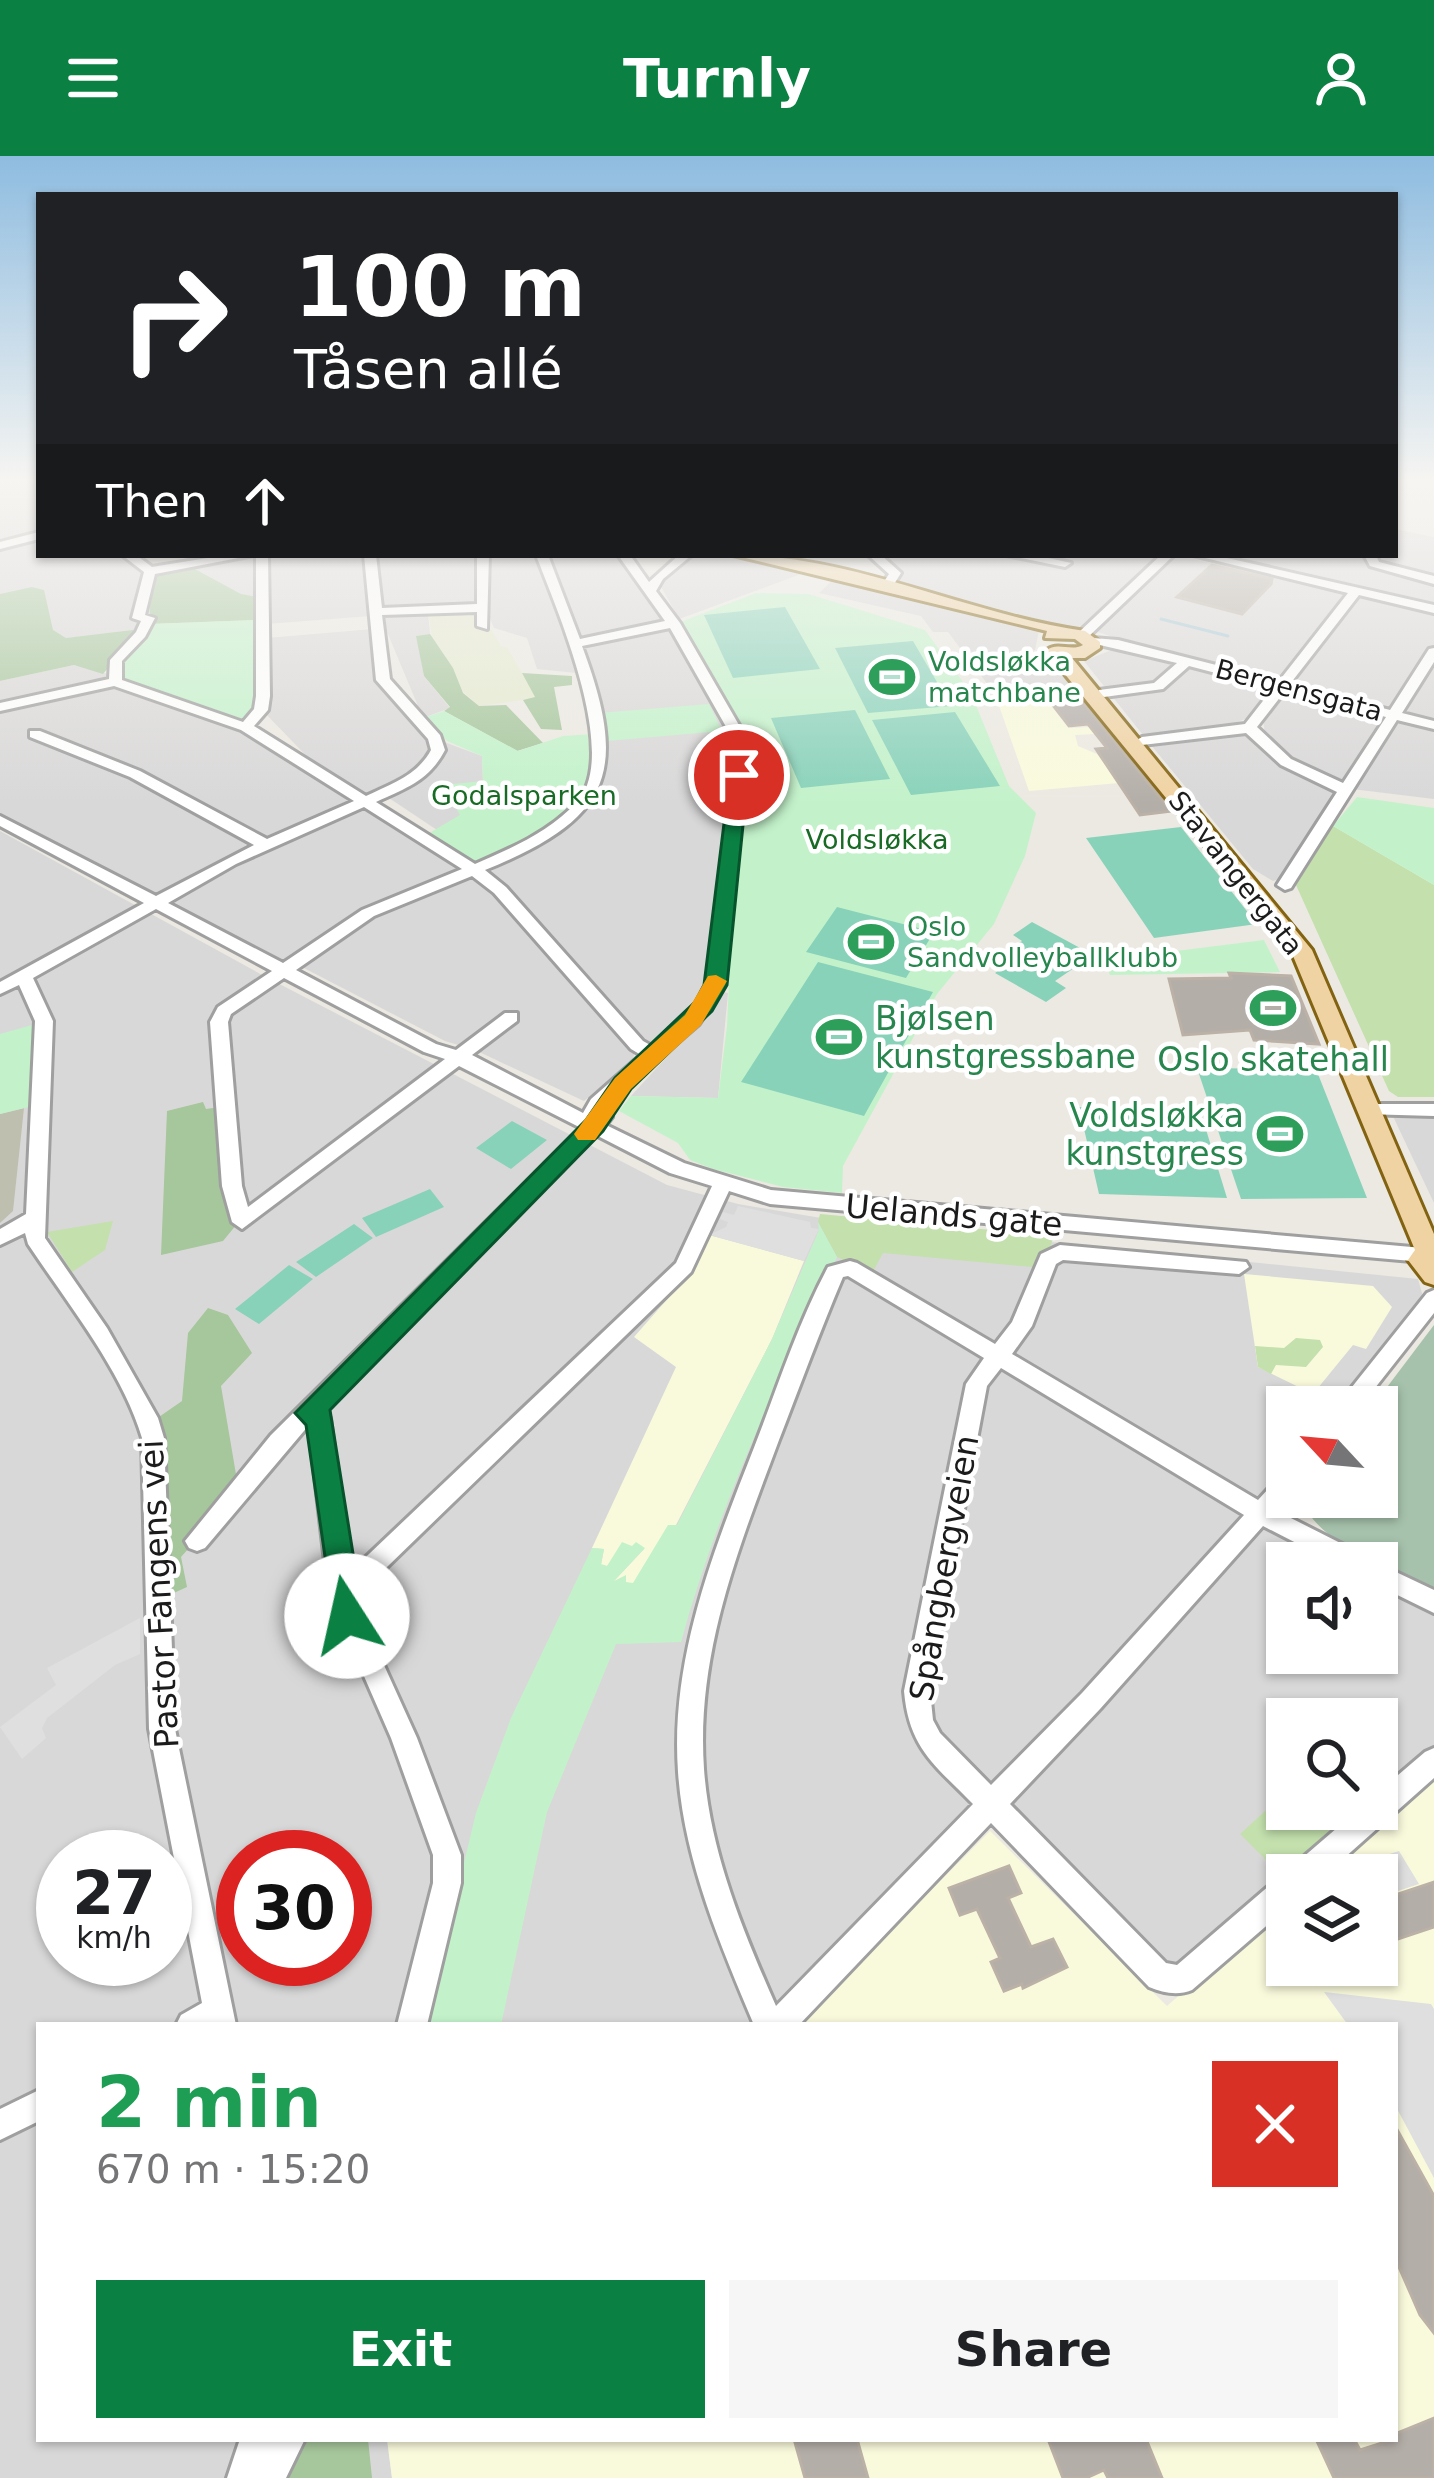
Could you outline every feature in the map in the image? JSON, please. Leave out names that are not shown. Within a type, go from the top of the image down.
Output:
[{"type":"main road","points":[[893,587],[1029,621],[1072,642]]},
{"type":"main road","name":"Stavangergata","points":[[1072,642],[1080,663],[1245,868],[1277,887]]},
{"type":"main road","name":"Stavangergata","points":[[1072,642],[1277,887],[1304,927],[1379,1110],[1434,1221]]},
{"type":"main road","name":"Stavangergata","points":[[1379,1110],[1431,1272]]},
{"type":"street","points":[[115,682],[116,660],[141,634],[148,587]]},
{"type":"street","points":[[246,727],[261,710],[263,696],[262,587]]},
{"type":"street","points":[[0,989],[26,979],[264,844],[418,776],[438,750],[435,738],[383,680],[373,587]]},
{"type":"street","points":[[482,587],[483,626]]},
{"type":"street","points":[[512,1017],[242,1222],[232,1186],[219,1022],[232,1002],[368,914],[476,871],[557,830],[594,787],[601,752],[576,644],[554,587]]},
{"type":"street","points":[[197,1541],[279,1441],[595,1126],[623,1083],[693,1020],[716,985],[739,775],[736,732],[649,587]]},
{"type":"street","points":[[1072,642],[1132,587]]},
{"type":"street","points":[[1340,587],[1434,609]]},
{"type":"street","points":[[1142,742],[1250,728],[1356,591]]},
{"type":"street","points":[[376,612],[481,608]]},
{"type":"street","points":[[576,644],[674,623]]},
{"type":"street","name":"Bergensgata","points":[[1072,642],[1187,661],[1434,724]]},
{"type":"street","points":[[1277,887],[1347,791],[1434,652]]},
{"type":"street","points":[[1104,693],[1158,686],[1171,680],[1187,661]]},
{"type":"street","points":[[0,706],[115,682],[246,727],[500,890],[637,1045],[653,1055]]},
{"type":"street","points":[[1250,728],[1286,762],[1347,791]]},
{"type":"street","points":[[35,734],[135,774],[264,844]]},
{"type":"street","name":"Uelands gate","points":[[0,820],[570,1119],[722,1184],[807,1202],[1328,1248],[1431,1272]]},
{"type":"street","name":"Pastor Fangens vei","points":[[26,979],[44,1021],[35,1239],[100,1334],[147,1418],[153,1438],[162,1729],[210,2020]]},
{"type":"street","points":[[1379,1110],[1434,1110]]},
{"type":"street","points":[[341,1596],[684,1267],[722,1184]]},
{"type":"street","points":[[0,1238],[33,1219]]},
{"type":"street","name":"Spångbergveien","points":[[1239,1267],[1060,1252],[1048,1259],[1021,1326],[974,1394],[917,1691],[920,1722],[931,1742],[988,1806],[1159,1977],[1182,1980],[1266,1907]]},
{"type":"street","points":[[768,2022],[725,1922],[702,1838],[691,1772],[691,1707],[697,1648],[721,1560],[834,1274],[842,1268],[860,1273],[1317,1542]]},
{"type":"street","points":[[1360,1386],[1431,1272]]},
{"type":"street","points":[[309,1413],[319,1418],[341,1596],[404,1738],[447,1855],[447,1883],[413,2022]]},
{"type":"street","points":[[781,2022],[917,1886],[1266,1510]]},
{"type":"street","points":[[1398,1584],[1434,1602]]},
{"type":"street","points":[[1328,1854],[1434,1761]]},
{"type":"street","points":[[0,2125],[36,2106]]},
{"type":"street","points":[[244,2478],[256,2442]]},
{"type":"street","points":[[267,2478],[286,2442]]},
{"type":"shaded area","points":[[0,587],[259,587],[259,620],[66,638],[53,631],[46,614],[0,594]]},
{"type":"shaded area","points":[[266,587],[368,587],[371,616],[266,624]]},
{"type":"shaded area","points":[[379,587],[549,587],[569,638],[576,673],[537,669],[527,638],[494,628],[483,603],[382,609]]},
{"type":"shaded area","points":[[560,587],[644,587],[668,621],[582,639]]},
{"type":"shaded area","points":[[661,587],[765,587],[679,619]]},
{"type":"shaded area","points":[[825,587],[869,587],[1035,627],[1039,631],[1035,650],[1001,659],[1032,656],[1067,666],[1082,685],[995,694],[948,632],[933,632],[921,616],[819,593]]},
{"type":"shaded area","points":[[912,587],[1124,587],[1077,629]]},
{"type":"shaded area","points":[[1141,587],[1321,587],[1434,612],[1434,799],[1352,789],[1356,780],[1340,781],[1300,768],[1265,735],[1263,719],[1252,716],[1222,729],[1143,735],[1084,661],[1114,649],[1126,650],[1130,643],[1098,632]]},
{"type":"shaded area","points":[[1353,587],[1434,587],[1434,606]]},
{"type":"shaded area","points":[[475,612],[478,629],[491,629],[501,646],[507,647],[536,698],[479,706],[456,685],[453,668],[433,643],[428,613]]},
{"type":"shaded area","points":[[428,613],[430,634],[417,636],[424,676],[450,708],[423,718],[380,615]]},
{"type":"shaded area","points":[[673,628],[728,735],[731,754],[709,985],[689,1016],[657,1043],[649,1043],[627,1028],[536,920],[488,873],[565,827],[586,805],[601,778],[604,764],[581,646]]},
{"type":"shaded area","points":[[373,629],[380,686],[428,736],[432,747],[412,776],[370,796],[320,770],[264,712],[267,638]]},
{"type":"shaded area","points":[[74,665],[109,674],[98,681],[0,705],[0,681]]},
{"type":"shaded area","points":[[114,685],[233,724],[355,802],[156,897],[0,813],[0,709]]},
{"type":"shaded area","points":[[1043,691],[1071,728],[1090,727],[1095,734],[1075,735],[1078,746],[1097,754],[1119,783],[1029,791],[996,697]]},
{"type":"shaded area","points":[[1233,733],[1260,740],[1291,768],[1335,794],[1279,879],[1273,881],[1253,869],[1151,745]]},
{"type":"shaded area","points":[[444,742],[482,756],[483,782],[461,815],[437,830],[386,796],[427,774],[440,758]]},
{"type":"shaded area","points":[[362,806],[466,869],[285,962],[167,901]]},
{"type":"shaded area","points":[[0,831],[264,976],[667,1185],[738,1204],[833,1220],[1418,1279],[1425,1304],[1369,1386],[1266,1386],[1266,1518],[1279,1518],[1276,1522],[1309,1542],[1266,1542],[1266,1674],[1398,1674],[1398,1595],[1434,1616],[1434,1757],[1398,1788],[1398,1698],[1266,1698],[1266,1830],[1287,1830],[1287,1854],[1266,1854],[1266,1893],[1168,1975],[988,1806],[761,2022],[36,2022],[36,2442],[387,2442],[392,2478],[0,2478]]},
{"type":"shaded area","points":[[477,878],[513,908],[635,1052],[632,1061],[584,1101],[475,1050],[445,1041],[300,966],[369,916]]},
{"type":"shaded area","points":[[719,991],[728,993],[718,1098],[631,1096],[695,1026]]},
{"type":"shaded area","points":[[24,1108],[13,1211],[0,1223],[0,1114]]},
{"type":"shaded area","points":[[1390,1110],[1434,1111],[1434,1203]]},
{"type":"shaded area","points":[[738,1206],[810,1222],[811,1228],[819,1229],[804,1261],[709,1235],[726,1227],[728,1222],[720,1219],[723,1212],[734,1215]]},
{"type":"shaded area","points":[[709,1235],[804,1261],[772,1339],[676,1525],[668,1526],[633,1584],[617,1583],[614,1581],[644,1549],[632,1546],[607,1566],[601,1565],[604,1549],[592,1548],[676,1367],[634,1337],[693,1270]]},
{"type":"shaded area","points":[[1244,1274],[1373,1286],[1392,1307],[1366,1349],[1353,1345],[1320,1386],[1297,1386],[1258,1367]]},
{"type":"shaded area","points":[[1434,1325],[1434,1590],[1398,1573],[1398,1542],[1339,1542],[1313,1518],[1398,1518],[1398,1386],[1388,1386]]},
{"type":"shaded area","points":[[140,1618],[140,1654],[115,1665],[47,1718],[42,1728],[46,1738],[22,1759],[0,1727],[56,1685],[47,1668]]},
{"type":"shaded area","points":[[1434,1774],[1434,2478],[392,2478],[387,2442],[1398,2442],[1398,2022],[800,2022],[990,1831],[1167,2006],[1266,1920],[1266,1986],[1398,1986],[1398,1854],[1342,1854],[1370,1830],[1398,1830],[1398,1805]]},
{"type":"shaded area","points":[[1399,1851],[1419,1884],[1398,1891],[1398,1854],[1390,1854]]},
{"type":"shaded area","points":[[1324,1992],[1431,2004],[1434,2009],[1434,2178],[1398,2111],[1398,2022],[1346,2022]]},
{"type":"green space","points":[[30,587],[44,590],[53,630],[66,638],[141,629],[103,674],[74,665],[0,681],[0,594]]},
{"type":"green space","points":[[151,587],[229,587],[258,597],[259,620],[149,624]]},
{"type":"green space","name":"Voldsløkka","points":[[756,593],[809,594],[925,630],[971,693],[1009,786],[1036,813],[1025,856],[994,924],[937,994],[843,1166],[842,1193],[783,1187],[713,1169],[690,1160],[678,1143],[619,1111],[631,1096],[718,1098],[727,1026],[738,783],[735,732],[678,623]]},
{"type":"green space","points":[[785,607],[820,669],[733,678],[704,615]]},
{"type":"green space","points":[[259,620],[257,709],[246,720],[119,677],[120,657],[149,624]]},
{"type":"green space","points":[[430,634],[463,693],[479,706],[506,705],[543,743],[517,751],[444,711],[450,707],[424,676],[416,636]]},
{"type":"green space","name":"Voldsløkka matchbane","points":[[913,641],[951,706],[868,713],[835,648]]},
{"type":"green space","points":[[522,673],[572,676],[572,685],[554,687],[562,730],[541,729],[523,700],[535,697]]},
{"type":"green space","name":"Godalsparken","points":[[709,704],[722,731],[606,741],[599,713]]},
{"type":"green space","points":[[855,710],[890,779],[801,788],[771,718]]},
{"type":"green space","name":"Godalsparken","points":[[444,711],[518,751],[563,736],[593,734],[592,762],[575,805],[542,834],[473,865],[426,835],[460,815],[443,785],[483,781],[482,756],[447,741],[423,718]]},
{"type":"green space","points":[[955,712],[1000,786],[911,795],[872,720]]},
{"type":"green space","points":[[1357,797],[1434,808],[1434,885],[1333,826]]},
{"type":"green space","points":[[1333,826],[1434,885],[1434,1097],[1398,1097],[1389,1091],[1296,885]]},
{"type":"green space","points":[[1181,827],[1257,924],[1154,938],[1086,838]]},
{"type":"green space","name":"Oslo Sandvolleyballklubb","points":[[837,907],[934,932],[906,978],[806,952]]},
{"type":"green space","points":[[1032,922],[1082,949],[1064,961],[1074,968],[1055,981],[1066,988],[1046,1002],[995,973],[1014,960],[1003,954],[1022,941],[1013,935]]},
{"type":"green space","points":[[1264,940],[1280,972],[1110,975],[1106,965],[1120,958]]},
{"type":"green space","name":"Bjølsen kunstgressbane","points":[[818,962],[933,992],[864,1116],[741,1082]]},
{"type":"green space","points":[[36,1024],[33,1106],[0,1114],[0,1034]]},
{"type":"green space","name":"Voldsløkka kunstgress","points":[[1197,1068],[1316,1069],[1367,1198],[1241,1199]]},
{"type":"green space","points":[[203,1102],[206,1109],[220,1107],[237,1224],[223,1241],[161,1255],[167,1111]]},
{"type":"green space","points":[[1079,1107],[1200,1110],[1227,1198],[1099,1194]]},
{"type":"green space","points":[[512,1121],[547,1140],[511,1169],[476,1148]]},
{"type":"green space","points":[[430,1189],[444,1207],[376,1237],[362,1218]]},
{"type":"green space","points":[[820,1214],[1054,1236],[1043,1268],[883,1253],[872,1273],[837,1257],[818,1222]]},
{"type":"green space","points":[[113,1221],[105,1250],[72,1272],[47,1232]]},
{"type":"green space","points":[[818,1222],[837,1257],[731,1494],[681,1642],[616,1644],[547,1812],[502,2022],[426,2022],[476,1813],[511,1718],[592,1548],[604,1549],[601,1564],[607,1566],[622,1542],[645,1548],[614,1581],[626,1575],[626,1582],[633,1583],[668,1525],[677,1525],[772,1339],[819,1230]]},
{"type":"green space","points":[[354,1224],[373,1238],[316,1277],[296,1262]]},
{"type":"green space","points":[[289,1265],[313,1279],[259,1324],[235,1309]]},
{"type":"green space","points":[[208,1308],[228,1315],[252,1353],[221,1386],[239,1492],[181,1557],[187,1587],[165,1597],[167,1501],[156,1419],[182,1401],[188,1333]]},
{"type":"green space","points":[[1296,1338],[1320,1340],[1323,1347],[1306,1367],[1276,1365],[1271,1374],[1258,1367],[1255,1346],[1284,1348]]},
{"type":"green space","points":[[1266,1810],[1266,1830],[1348,1830],[1320,1854],[1266,1854],[1266,1860],[1240,1834]]},
{"type":"green space","points":[[271,2442],[368,2442],[372,2478],[269,2478]]},
{"type":"building","points":[[1188,587],[1268,587],[1242,614],[1177,597]]},
{"type":"building","points":[[1074,692],[1171,811],[1140,815],[1096,749],[1107,748],[1088,724],[1069,726],[1045,695]]},
{"type":"building","points":[[1229,973],[1291,976],[1319,1044],[1254,1040],[1250,1030],[1183,1035],[1169,979],[1231,978]]},
{"type":"building","points":[[1009,1866],[1021,1893],[1008,1898],[1031,1947],[1053,1939],[1067,1967],[1023,1988],[1022,1984],[1004,1991],[991,1962],[1000,1958],[977,1909],[960,1915],[949,1888]]},
{"type":"building","points":[[1434,1882],[1434,1927],[1398,1939],[1398,1894]]},
{"type":"building","points":[[1398,2131],[1434,2196],[1434,2333],[1420,2315],[1398,2265]]},
{"type":"building","points":[[1434,2418],[1434,2478],[1334,2478],[1317,2442],[1356,2442],[1360,2450],[1398,2442],[1398,2433]]},
{"type":"building","points":[[795,2442],[858,2442],[868,2478],[805,2478]]},
{"type":"building","points":[[1049,2442],[1147,2442],[1162,2478],[1108,2478],[1104,2470],[1086,2478],[1063,2478]]},
{"type":"waterway","points":[[1161,619],[1228,636]]},
{"type":"slow traffic","points":[[587,1134],[623,1083],[693,1020],[716,981]]},
{"type":"place","name":"Voldsløkka matchbane","points":[[892,677]]},
{"type":"place","name":"Oslo Sandvolleyballklubb","points":[[871,942]]},
{"type":"place","name":"Oslo skatehall","points":[[1273,1008]]},
{"type":"place","name":"Bjølsen kunstgressbane","points":[[839,1037]]},
{"type":"place","name":"Voldsløkka kunstgress","points":[[1280,1134]]},
{"type":"route","points":[[347,1616],[319,1418],[309,1413],[595,1126],[623,1083],[704,1006],[716,985],[739,775]]}]
